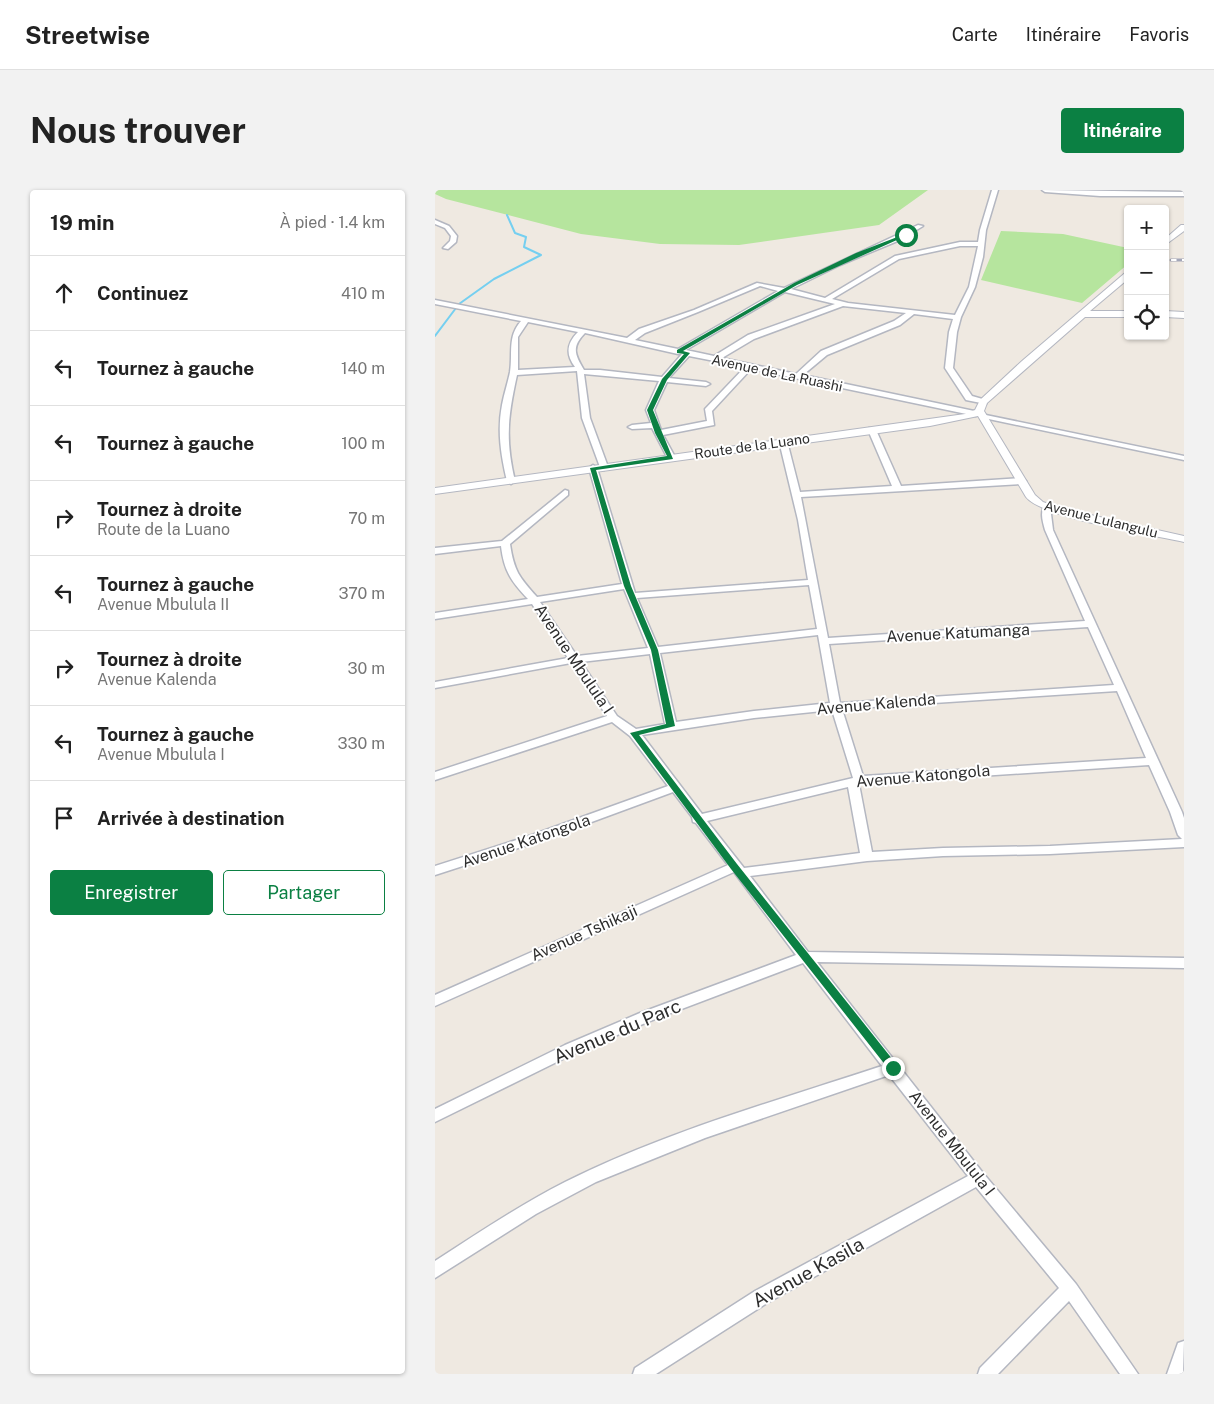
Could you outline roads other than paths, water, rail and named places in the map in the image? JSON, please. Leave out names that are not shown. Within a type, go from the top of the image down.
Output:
[{"type":"street","points":[[995,190],[983,230],[972,287],[957,317],[951,340],[949,368],[969,398],[981,411],[1081,314],[1124,278]]},
{"type":"street","points":[[1045,190],[1100,194],[1184,194]]},
{"type":"street","points":[[435,222],[447,227],[454,236],[453,242],[447,248]]},
{"type":"street","points":[[671,457],[650,410],[664,379],[683,352],[784,291],[852,257],[906,235],[920,226]]},
{"type":"street","points":[[1169,240],[1184,227]]},
{"type":"street","points":[[826,300],[897,257],[961,244],[981,244]]},
{"type":"street","points":[[628,341],[642,331],[696,311],[757,284],[842,304],[957,317]]},
{"type":"street","name":"Avenue de La Ruashi","points":[[435,302],[583,331],[797,377],[981,411],[1184,458]]},
{"type":"street","points":[[715,360],[751,337],[842,304]]},
{"type":"street","points":[[797,377],[824,353],[897,323],[914,311]]},
{"type":"street","points":[[1081,314],[1124,314]]},
{"type":"street","points":[[1169,314],[1184,314]]},
{"type":"street","points":[[511,481],[504,455],[503,430],[513,373],[514,338],[518,327],[525,320]]},
{"type":"street","points":[[583,331],[572,345],[574,360],[581,370],[586,418],[627,586],[654,650],[671,726]]},
{"type":"street","points":[[632,427],[657,429],[711,423],[708,412],[749,367]]},
{"type":"street","points":[[513,373],[581,370],[706,384]]},
{"type":"street","name":"Route de la Luano","points":[[435,491],[872,430],[981,411]]},
{"type":"street","name":"Avenue Lulangulu","points":[[981,411],[1033,500],[1047,508],[1184,539]]},
{"type":"street","points":[[872,430],[897,487]]},
{"type":"street","points":[[783,441],[813,582],[835,707],[856,781],[867,857]]},
{"type":"street","points":[[795,495],[897,487],[1022,481]]},
{"type":"street","points":[[435,551],[505,543],[565,494]]},
{"type":"street","points":[[1047,508],[1046,517],[1049,530],[1093,624],[1152,761],[1180,813],[1184,835]]},
{"type":"street","name":"Avenue Mbulula I","points":[[505,543],[505,555],[511,572],[534,600],[613,718],[634,733],[673,788],[805,957],[979,1178],[1070,1289],[1130,1374]]},
{"type":"street","points":[[631,596],[813,582]]},
{"type":"street","points":[[435,616],[627,586]]},
{"type":"street","name":"Avenue Katumanga","points":[[435,685],[573,660],[654,650],[823,637],[1093,624]]},
{"type":"street","name":"Avenue Kalenda","points":[[634,733],[671,726],[835,707],[1119,688]]},
{"type":"street","points":[[435,776],[613,718]]},
{"type":"street","name":"Avenue Katongola","points":[[697,818],[856,781],[1152,761]]},
{"type":"street","name":"Avenue Katongola","points":[[435,871],[536,838],[673,788]]},
{"type":"street","name":"Avenue Tshikaji","points":[[435,1001],[737,870],[867,857],[943,852],[1050,850],[1184,843]]},
{"type":"street","points":[[805,957],[1184,963]]},
{"type":"street","name":"Avenue du Parc","points":[[435,1116],[570,1050],[645,1017],[805,957]]},
{"type":"street","points":[[435,1270],[542,1202],[590,1178],[677,1142],[893,1068]]},
{"type":"street","name":"Avenue Kasila","points":[[641,1374],[761,1297],[979,1178]]},
{"type":"street","points":[[986,1374],[1070,1289]]},
{"type":"street","points":[[1175,1374],[1184,1349]]},
{"type":"waterway","points":[[435,336],[459,304],[494,279],[541,255],[524,247],[526,237],[515,233],[507,215]]},
{"type":"railway","points":[[1171,260],[1184,260]]}]
